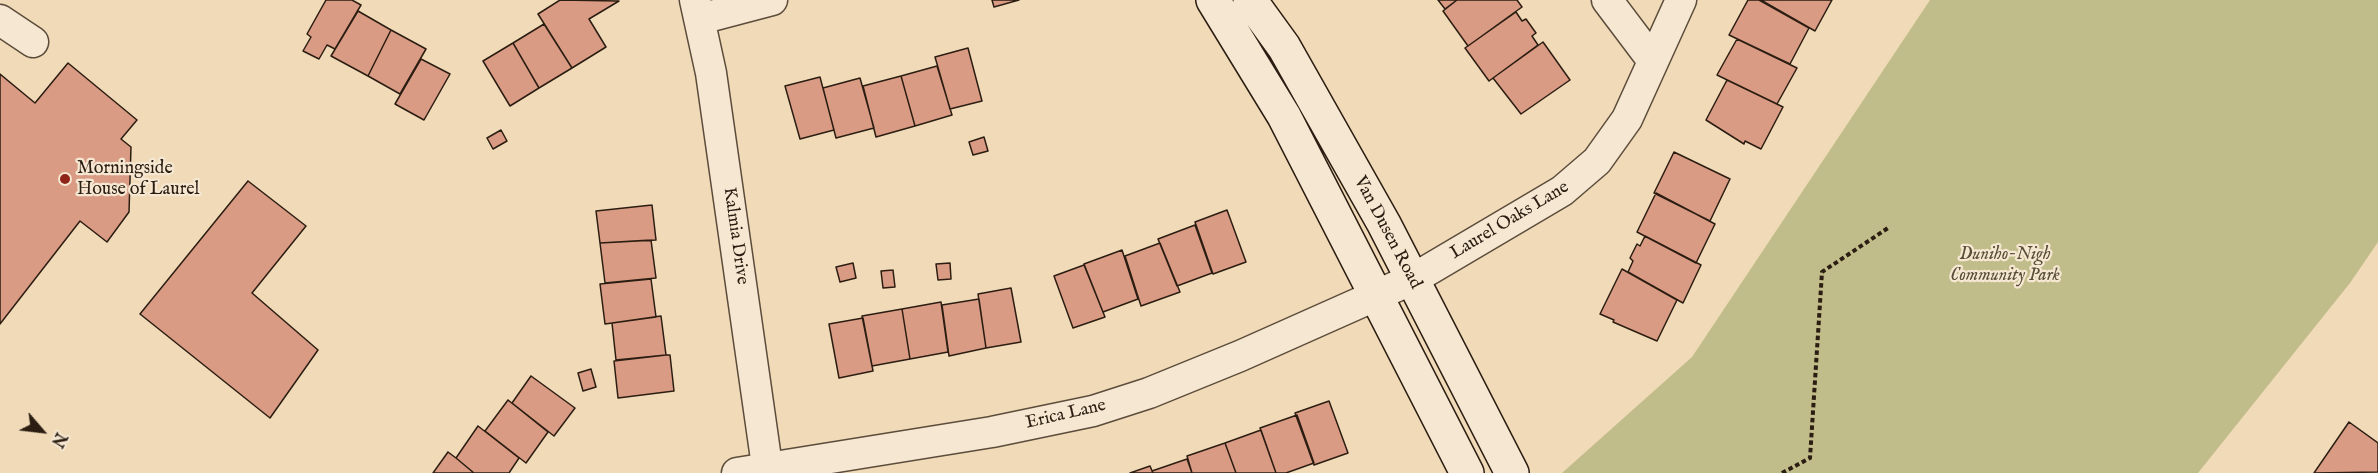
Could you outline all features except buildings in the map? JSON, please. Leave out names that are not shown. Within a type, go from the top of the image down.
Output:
[{"type":"main road","name":"Van Dusen Road","points":[[1213,0],[1284,116],[1467,473]]},
{"type":"main road","name":"Van Dusen Road","points":[[1250,0],[1284,47],[1413,279],[1512,473]]},
{"type":"street","points":[[698,10],[772,0]]},
{"type":"street","points":[[1607,0],[1653,61]]},
{"type":"street","name":"Laurel Oaks Lane","points":[[1377,296],[1413,279],[1575,182],[1610,146],[1627,119],[1681,0]]},
{"type":"street","name":"Kalmia Drive","points":[[698,10],[711,73],[767,470]]},
{"type":"street","points":[[0,20],[33,42]]},
{"type":"street","name":"Erica Lane","points":[[737,473],[767,470],[992,432],[1093,411],[1149,393],[1377,296]]},
{"type":"path","points":[[1782,473],[1810,458],[1822,272],[1888,228]]},
{"type":"green space","name":"Duniho-Nigh Community Park","points":[[1930,0],[2378,0],[2378,242],[2350,283],[2198,473],[1562,473],[1692,357]]},
{"type":"place","name":"Morningside House of Laurel","points":[[65,179]]}]
